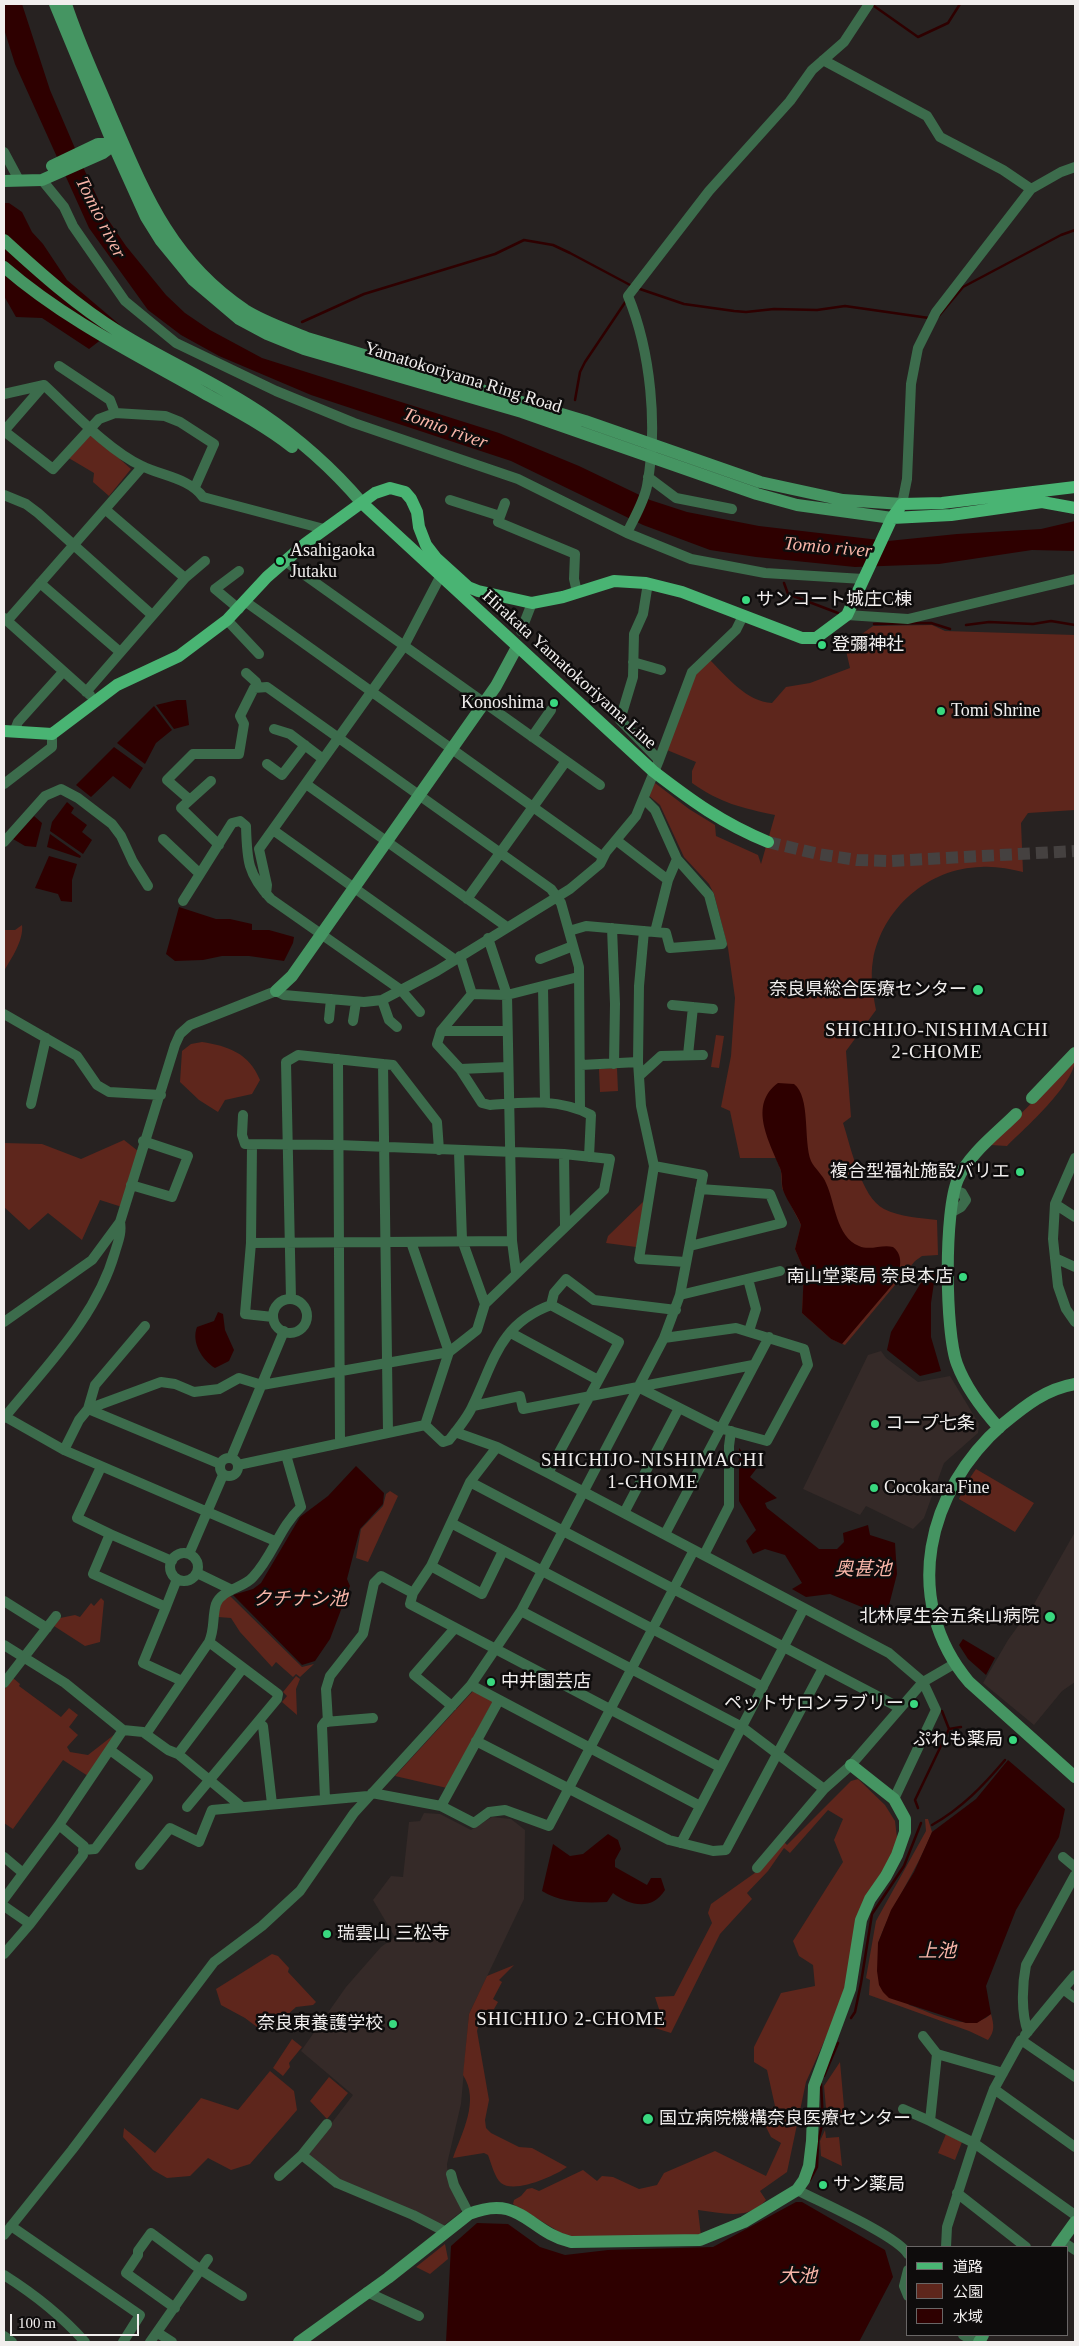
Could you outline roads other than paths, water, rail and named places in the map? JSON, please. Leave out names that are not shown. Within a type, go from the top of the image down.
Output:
[{"type":"main road","points":[[902,504],[942,503],[1075,487]]},
{"type":"main road","name":"Hirakata Yamatokoriyama Line","points":[[52,734],[117,685],[180,656],[228,620],[285,561],[324,529],[375,493],[390,488],[405,492],[411,498],[417,512],[418,527],[426,545],[436,558],[468,587],[532,603],[614,581],[648,583],[682,592],[802,638],[816,638],[847,615],[890,522],[902,504]]},
{"type":"main road","points":[[890,522],[1042,502],[1074,507]]},
{"type":"main road","name":"Hirakata Yamatokoriyama Line","points":[[362,503],[440,577],[518,647],[656,765],[699,807],[734,828],[768,842]]},
{"type":"main road","points":[[9,731],[52,734]]},
{"type":"street","name":"Yamatokoriyama Ring Road","points":[[55,4],[117,142],[168,236],[200,273],[246,310],[272,324],[307,338],[585,421],[757,494],[797,505],[890,522]]},
{"type":"street","name":"Yamatokoriyama Ring Road","points":[[66,4],[117,142]]},
{"type":"street","points":[[628,532],[646,488],[651,450],[648,375],[632,293],[709,191],[790,101],[812,70],[844,42],[869,4]]},
{"type":"street","points":[[823,60],[927,116],[940,137],[1003,170],[1031,189]]},
{"type":"street","points":[[4,181],[42,176],[100,148],[117,142]]},
{"type":"street","points":[[4,152],[22,180]]},
{"type":"street","points":[[902,504],[907,479],[911,384],[918,348],[936,312],[1031,189],[1061,172],[1075,167]]},
{"type":"street","points":[[42,176],[64,207],[73,226],[125,301],[176,343],[276,391],[354,423],[518,479],[628,532],[691,559],[765,573],[863,580]]},
{"type":"street","points":[[4,240],[116,337]]},
{"type":"street","points":[[4,267],[50,304],[116,337],[263,426],[301,454],[343,491],[362,503]]},
{"type":"street","points":[[59,366],[110,400],[115,413]]},
{"type":"street","points":[[44,385],[4,431],[53,468],[99,419],[115,413],[165,416],[180,422],[214,444],[196,487]]},
{"type":"street","points":[[4,394],[44,385]]},
{"type":"street","points":[[44,385],[90,428],[129,460],[142,467],[196,487],[203,497],[324,529]]},
{"type":"street","name":"Yamatokoriyama Ring Road","points":[[651,450],[798,492],[843,500],[902,504]]},
{"type":"street","points":[[96,701],[6,619],[74,546],[142,467]]},
{"type":"street","points":[[648,477],[676,498],[732,509]]},
{"type":"street","points":[[4,495],[26,504],[152,615]]},
{"type":"street","points":[[450,500],[500,516]]},
{"type":"street","points":[[505,503],[498,522],[575,554],[574,579],[577,592]]},
{"type":"street","points":[[106,510],[185,578]]},
{"type":"street","points":[[86,692],[185,578],[205,561]]},
{"type":"street","points":[[285,561],[600,785]]},
{"type":"street","points":[[239,571],[215,589],[371,692],[534,806],[603,857]]},
{"type":"street","points":[[266,894],[267,885],[259,849],[404,646],[440,577]]},
{"type":"street","points":[[847,615],[908,619],[1075,579]]},
{"type":"street","points":[[40,583],[120,652]]},
{"type":"street","points":[[648,583],[643,614],[634,634],[633,676],[620,720],[656,765]]},
{"type":"street","points":[[521,631],[532,603]]},
{"type":"street","points":[[276,991],[284,995],[331,1000],[356,1002],[382,1000],[457,958],[558,896],[592,872],[636,816],[692,672],[736,630],[743,616]]},
{"type":"street","points":[[228,620],[259,654]]},
{"type":"street","points":[[4,1322],[92,1260],[120,1222],[143,1141],[161,1095],[175,1045],[180,1034],[190,1025],[276,991],[292,976],[485,703],[518,647]]},
{"type":"street","points":[[634,662],[661,670]]},
{"type":"street","points":[[9,731],[64,672]]},
{"type":"street","points":[[246,673],[256,682],[258,688]]},
{"type":"street","points":[[190,800],[168,780],[193,754],[239,754],[244,724],[240,716],[254,688],[267,687],[551,889],[558,896],[579,967],[580,1109]]},
{"type":"street","points":[[532,737],[551,710]]},
{"type":"street","points":[[274,729],[290,734],[323,759]]},
{"type":"street","points":[[4,784],[52,747],[52,734]]},
{"type":"street","points":[[267,764],[282,775],[305,745]]},
{"type":"street","points":[[467,899],[566,761]]},
{"type":"street","points":[[211,780],[181,808],[219,845]]},
{"type":"street","points":[[306,784],[507,927]]},
{"type":"street","points":[[4,842],[45,796],[61,789],[78,798],[112,824],[121,836],[133,862],[148,886]]},
{"type":"street","points":[[569,931],[586,926],[666,933],[670,948],[722,944],[708,895],[677,859],[655,810],[644,799]]},
{"type":"street","points":[[183,901],[232,823],[240,821],[246,826],[249,864],[259,887],[266,894],[401,990],[420,1012]]},
{"type":"street","points":[[273,830],[457,958],[472,994]]},
{"type":"street","points":[[164,839],[200,874]]},
{"type":"street","points":[[616,840],[668,880]]},
{"type":"street","points":[[655,932],[668,880],[677,859]]},
{"type":"street","points":[[612,928],[616,1004],[614,1064]]},
{"type":"street","points":[[644,931],[639,986],[638,1062],[641,1106],[654,1166],[639,1259],[686,1262]]},
{"type":"street","points":[[488,938],[507,995],[512,1154],[512,1241],[516,1272]]},
{"type":"street","points":[[540,959],[573,946]]},
{"type":"street","points":[[472,994],[507,995],[578,977]]},
{"type":"street","points":[[544,987],[545,1101]]},
{"type":"street","points":[[472,994],[440,1031],[436,1044],[460,1069],[482,1103],[490,1106],[545,1101],[580,1109],[591,1115],[589,1157]]},
{"type":"street","points":[[329,1019],[331,1000]]},
{"type":"street","points":[[382,1000],[389,1020],[397,1027]]},
{"type":"street","points":[[353,1021],[356,1002]]},
{"type":"street","points":[[672,1004],[713,1009]]},
{"type":"street","points":[[688,1055],[693,1007]]},
{"type":"street","points":[[4,1015],[77,1056],[97,1085],[109,1092],[161,1095]]},
{"type":"street","points":[[440,1031],[507,1031]]},
{"type":"street","points":[[31,1104],[46,1038]]},
{"type":"street","points":[[1032,1098],[1075,1053]]},
{"type":"street","points":[[291,1298],[288,1243],[286,1062],[298,1055],[393,1065],[437,1122],[439,1150]]},
{"type":"street","points":[[639,1076],[661,1056],[703,1055]]},
{"type":"street","points":[[338,1059],[340,1443]]},
{"type":"street","points":[[581,1065],[638,1062]]},
{"type":"street","points":[[384,1064],[388,1433]]},
{"type":"street","points":[[460,1069],[508,1067]]},
{"type":"street","points":[[999,1428],[969,1388],[957,1364],[951,1342],[949,1317],[950,1213],[954,1190],[959,1178],[972,1159],[1016,1114]]},
{"type":"street","points":[[88,1409],[162,1382],[175,1384],[194,1392],[219,1389],[239,1378],[262,1385],[339,1373],[449,1352],[477,1330],[485,1304],[516,1272],[604,1190],[610,1159],[564,1154],[459,1152],[338,1145],[252,1145],[246,1144],[242,1135],[243,1115]]},
{"type":"street","points":[[131,1185],[172,1197],[188,1156],[143,1141]]},
{"type":"street","points":[[252,1145],[251,1243],[245,1314],[273,1317]]},
{"type":"street","points":[[459,1152],[462,1240],[485,1304]]},
{"type":"street","points":[[564,1154],[566,1226]]},
{"type":"street","points":[[1075,1159],[1055,1204],[1053,1239],[1058,1286],[1066,1310],[1075,1322]]},
{"type":"street","points":[[4,2235],[72,2150],[214,1962],[262,1926],[300,1891],[314,1873],[340,1831],[370,1794],[471,1685],[521,1611],[664,1338],[676,1310],[703,1175],[654,1166]]},
{"type":"street","points":[[690,1246],[782,1223],[770,1194],[700,1189]]},
{"type":"street","points":[[1055,1204],[1075,1218]]},
{"type":"street","points":[[120,1222],[121,1229],[112,1263],[94,1305],[47,1367],[4,1417],[64,1450],[101,1467],[275,1541]]},
{"type":"street","points":[[251,1243],[512,1241]]},
{"type":"street","points":[[411,1242],[449,1352],[425,1425]]},
{"type":"street","points":[[1055,1258],[1075,1267]]},
{"type":"street","points":[[680,1296],[780,1271]]},
{"type":"street","points":[[748,1278],[756,1309],[749,1331]]},
{"type":"street","points":[[551,1305],[554,1292],[566,1279],[594,1300],[676,1310]]},
{"type":"street","points":[[291,1298],[305,1308],[307,1319],[300,1329],[295,1332],[284,1332],[278,1328],[273,1317],[276,1306],[285,1299],[291,1298]]},
{"type":"street","points":[[425,1425],[443,1442],[449,1440],[473,1406],[500,1344],[535,1311],[551,1305],[619,1342],[548,1473]]},
{"type":"street","points":[[64,1450],[88,1409],[95,1386],[145,1326]]},
{"type":"street","points":[[638,1387],[719,1428],[767,1441],[808,1365],[804,1349],[736,1328],[664,1338]]},
{"type":"street","points":[[284,1332],[262,1385],[235,1462],[236,1474],[224,1475],[220,1470],[220,1464],[225,1459],[235,1462],[286,1455],[425,1425]]},
{"type":"street","points":[[511,1333],[598,1380]]},
{"type":"street","points":[[665,1534],[719,1428],[769,1337]]},
{"type":"street","points":[[473,1406],[520,1396],[523,1409],[753,1365]]},
{"type":"street","points":[[1075,1384],[1056,1387],[1020,1409],[975,1452],[956,1478],[945,1502],[931,1553],[929,1588],[934,1620],[954,1664],[969,1682],[1075,1777]]},
{"type":"street","points":[[624,1513],[679,1408]]},
{"type":"street","points":[[88,1409],[220,1464]]},
{"type":"street","points":[[140,1865],[170,1828],[199,1842],[212,1810],[242,1806],[370,1794],[441,1806],[474,1824],[489,1812],[505,1810],[549,1826],[674,1589],[729,1506],[729,1446],[731,1431]]},
{"type":"street","points":[[455,1432],[497,1447],[889,1653],[923,1682],[936,1710],[894,1799]]},
{"type":"street","points":[[497,1447],[470,1482],[431,1566],[413,1592],[410,1604],[720,1767]]},
{"type":"street","points":[[146,1734],[208,1642],[213,1632],[217,1603],[230,1590],[252,1579],[267,1558],[288,1520],[301,1507],[286,1455]]},
{"type":"street","points":[[101,1467],[78,1518],[172,1561]]},
{"type":"street","points":[[189,1554],[224,1475]]},
{"type":"street","points":[[470,1482],[900,1708]]},
{"type":"street","points":[[451,1523],[763,1687]]},
{"type":"street","points":[[110,1534],[93,1574],[166,1607]]},
{"type":"street","points":[[431,1566],[482,1594],[503,1551]]},
{"type":"street","points":[[189,1554],[198,1563],[197,1573],[189,1580],[177,1579],[171,1573],[172,1561],[177,1555],[189,1554]]},
{"type":"street","points":[[197,1573],[230,1590]]},
{"type":"street","points":[[328,1722],[326,1689],[330,1676],[364,1634],[374,1583],[381,1576],[413,1592]]},
{"type":"street","points":[[177,1579],[143,1663],[182,1681]]},
{"type":"street","points":[[4,1601],[47,1628]]},
{"type":"street","points":[[681,1843],[804,1608]]},
{"type":"street","points":[[521,1611],[742,1727],[824,1789]]},
{"type":"street","points":[[4,1683],[56,1616]]},
{"type":"street","points":[[452,1706],[414,1675],[454,1628]]},
{"type":"street","points":[[187,1807],[278,1699],[278,1694],[208,1642]]},
{"type":"street","points":[[4,1645],[65,1683],[123,1730],[146,1734],[168,1750],[178,1754],[242,1806]]},
{"type":"street","points":[[757,1868],[824,1789],[851,1765],[923,1682],[954,1664]]},
{"type":"street","points":[[178,1754],[243,1668]]},
{"type":"street","points":[[476,1741],[669,1840],[713,1851],[726,1850],[823,1668]]},
{"type":"street","points":[[471,1685],[700,1806]]},
{"type":"street","points":[[441,1806],[499,1700]]},
{"type":"street","points":[[325,1799],[322,1726],[328,1722],[373,1718]]},
{"type":"street","points":[[258,1722],[263,1726],[272,1804]]},
{"type":"street","points":[[4,1899],[59,1825],[123,1730]]},
{"type":"street","points":[[83,1850],[95,1849],[148,1778],[110,1750]]},
{"type":"street","points":[[299,2342],[469,2214],[483,2209],[504,2208],[525,2217],[556,2238],[572,2242],[700,2240],[744,2222],[797,2190],[809,2166],[814,2115],[814,2086],[850,1989],[861,1920],[903,1841],[905,1819],[894,1799],[851,1765]]},
{"type":"street","points":[[4,1954],[30,1924],[83,1855],[84,1846],[59,1825]]},
{"type":"street","points":[[1062,1857],[1075,1866]]},
{"type":"street","points":[[4,1858],[23,1873]]},
{"type":"street","points":[[1075,1875],[1026,1965],[1024,1976],[1025,2036],[1075,2078]]},
{"type":"street","points":[[4,1906],[30,1924]]},
{"type":"street","points":[[946,2246],[947,2227],[957,2194],[994,2089],[1025,2036],[1075,1975]]},
{"type":"street","points":[[1063,1988],[1075,1998]]},
{"type":"street","points":[[923,2036],[937,2054],[1003,2073]]},
{"type":"street","points":[[930,2121],[937,2054]]},
{"type":"street","points":[[994,2089],[1075,2147]]},
{"type":"street","points":[[903,2108],[974,2144],[1075,2215]]},
{"type":"street","points":[[278,2176],[302,2155],[327,2124]]},
{"type":"street","points":[[302,2155],[337,2183],[413,2215],[446,2232]]},
{"type":"street","points":[[451,2174],[454,2185],[469,2214]]},
{"type":"street","points":[[797,2190],[869,2227],[899,2245],[906,2252]]},
{"type":"street","points":[[957,2194],[1025,2246]]},
{"type":"street","points":[[1059,2244],[1075,2222]]},
{"type":"street","points":[[11,2226],[140,2315],[123,2342]]},
{"type":"street","points":[[175,2308],[126,2273],[151,2233],[201,2270],[242,2296]]},
{"type":"street","points":[[150,2342],[208,2260]]},
{"type":"street","points":[[4,2275],[34,2295],[73,2328],[85,2342]]},
{"type":"street","points":[[906,2278],[904,2286],[906,2291]]},
{"type":"street","points":[[367,2292],[419,2316]]},
{"type":"street","points":[[158,2333],[172,2342]]},
{"type":"street","points":[[4,2336],[12,2342]]},
{"type":"street","points":[[965,2336],[977,2342]]},
{"type":"water","name":"Tomio river","points":[[4,4],[22,4],[50,90],[83,167],[107,218],[126,246],[166,295],[185,313],[210,330],[262,358],[499,433],[579,466],[650,500],[687,512],[759,526],[888,541],[957,534],[1041,529],[1075,521],[1075,551],[1032,550],[939,564],[855,567],[756,557],[710,550],[643,525],[511,461],[311,395],[219,356],[181,335],[148,310],[89,228],[15,64],[4,29]]},
{"type":"water","points":[[4,203],[9,203],[22,212],[32,232],[43,244],[67,280],[120,325],[89,349],[42,318],[16,317],[4,296]]},
{"type":"water","points":[[186,700],[189,725],[174,729],[156,705]]},
{"type":"water","points":[[154,706],[172,730],[156,743],[145,764],[117,743]]},
{"type":"water","points":[[114,747],[143,768],[130,789],[113,776],[91,797],[76,785]]},
{"type":"water","points":[[67,802],[74,808],[71,813],[87,825],[82,832],[92,840],[83,854],[50,831],[52,822]]},
{"type":"water","points":[[34,816],[42,823],[36,847],[25,846],[13,839]]},
{"type":"water","points":[[50,834],[81,856],[80,858],[47,847]]},
{"type":"water","points":[[49,856],[77,864],[72,880],[72,902],[61,901],[58,894],[35,888]]},
{"type":"water","points":[[179,907],[216,919],[230,919],[252,924],[252,930],[269,930],[294,937],[293,943],[284,961],[249,956],[222,956],[203,960],[175,961],[166,954]]},
{"type":"water","points":[[778,1083],[794,1084],[803,1099],[807,1142],[811,1161],[825,1180],[837,1218],[845,1235],[859,1246],[867,1248],[893,1247],[899,1255],[898,1275],[893,1284],[842,1344],[831,1339],[802,1313],[804,1270],[795,1249],[801,1225],[783,1190],[781,1171],[764,1124],[764,1102],[769,1092]]},
{"type":"water","points":[[930,1268],[936,1269],[931,1303],[931,1337],[941,1371],[920,1376],[887,1350],[891,1332]]},
{"type":"water","points":[[218,1312],[223,1314],[225,1330],[234,1350],[229,1361],[215,1368],[202,1355],[195,1339],[197,1327],[214,1321]]},
{"type":"water","name":"奥甚池","points":[[739,1448],[757,1468],[750,1477],[777,1498],[765,1503],[767,1508],[819,1549],[837,1549],[844,1542],[843,1533],[868,1525],[870,1535],[895,1543],[897,1574],[886,1617],[830,1594],[806,1597],[792,1589],[802,1583],[785,1555],[765,1549],[753,1554],[746,1541],[756,1530],[739,1501]]},
{"type":"water","name":"クチナシ池","points":[[356,1466],[384,1493],[383,1504],[360,1529],[347,1579],[350,1586],[330,1639],[315,1661],[302,1665],[233,1595],[253,1589],[261,1583],[300,1517],[328,1496]]},
{"type":"water","points":[[963,1639],[995,1658],[986,1675],[968,1659],[959,1645]]},
{"type":"water","name":"上池","points":[[1008,1760],[1065,1809],[1059,1837],[1016,1910],[986,1986],[991,2014],[977,2023],[966,2023],[889,1998],[879,1985],[877,1971],[878,1943],[891,1910],[914,1872],[932,1832],[976,1799]]},
{"type":"water","points":[[608,1834],[618,1840],[621,1849],[615,1860],[615,1867],[647,1885],[651,1878],[661,1878],[665,1890],[660,1897],[647,1904],[640,1904],[626,1901],[613,1893],[607,1902],[582,1902],[557,1898],[542,1891],[553,1844],[570,1856],[583,1854]]},
{"type":"water","name":"大池","points":[[796,2202],[802,2202],[885,2250],[893,2277],[859,2342],[446,2342],[451,2246],[477,2223],[508,2224],[540,2247],[565,2255],[608,2250],[713,2247]]},
{"type":"waterway","points":[[874,6],[918,37],[948,23],[960,4]]},
{"type":"waterway","points":[[937,318],[963,287],[1061,235],[1075,230]]},
{"type":"waterway","points":[[302,322],[364,294],[495,254],[524,240],[553,245],[632,286]]},
{"type":"waterway","points":[[637,288],[684,304],[734,311],[746,312],[774,309],[817,310],[845,306],[929,318]]},
{"type":"waterway","points":[[575,400],[580,372],[585,362],[626,301]]},
{"type":"waterway","points":[[784,583],[788,594],[838,613]]},
{"type":"waterway","points":[[966,625],[989,622],[1033,624],[1051,621],[1075,625]]},
{"type":"waterway","points":[[874,624],[931,623],[950,629]]},
{"type":"waterway","points":[[918,1808],[915,1800],[949,1729],[942,1711]]},
{"type":"waterway","points":[[949,1729],[961,1727]]},
{"type":"waterway","points":[[932,1825],[972,1796],[1005,1760]]},
{"type":"waterway","points":[[851,2018],[855,2012],[861,1983],[872,1914],[904,1866],[921,1823]]},
{"type":"waterway","points":[[824,2076],[838,2043]]},
{"type":"waterway","points":[[810,2180],[817,2167],[818,2141],[823,2122],[821,2084]]},
{"type":"tunnel","points":[[768,842],[818,854],[857,860],[890,861],[1075,851]]},
{"type":"place","name":"Asahigaoka Jutaku","points":[[280,561]]},
{"type":"place","name":"サンコート城庄C棟","points":[[746,600]]},
{"type":"place","name":"登彌神社","points":[[822,645]]},
{"type":"place","name":"Konoshima","points":[[554,703]]},
{"type":"place","name":"Tomi Shrine","points":[[941,711]]},
{"type":"place","name":"奈良県総合医療センター","points":[[978,990]]},
{"type":"place","name":"複合型福祉施設バリエ","points":[[1020,1172]]},
{"type":"place","name":"南山堂薬局 奈良本店","points":[[963,1277]]},
{"type":"place","name":"コープ七条","points":[[875,1424]]},
{"type":"place","name":"Cocokara Fine","points":[[874,1488]]},
{"type":"place","name":"北林厚生会五条山病院","points":[[1050,1617]]},
{"type":"place","name":"中井園芸店","points":[[491,1682]]},
{"type":"place","name":"ペットサロンラブリー","points":[[914,1704]]},
{"type":"place","name":"ぷれも薬局","points":[[1013,1740]]},
{"type":"place","name":"瑞雲山 三松寺","points":[[327,1934]]},
{"type":"place","name":"奈良東養護学校","points":[[393,2024]]},
{"type":"place","name":"国立病院機構奈良医療センター","points":[[648,2119]]},
{"type":"place","name":"サン薬局","points":[[823,2185]]},
{"type":"district","name":"SHICHIJO-NISHIMACHI 2-CHOME","points":[[937,1042]]},
{"type":"district","name":"SHICHIJO-NISHIMACHI 1-CHOME","points":[[653,1472]]},
{"type":"district","name":"SHICHIJO 2-CHOME","points":[[571,2020]]}]
